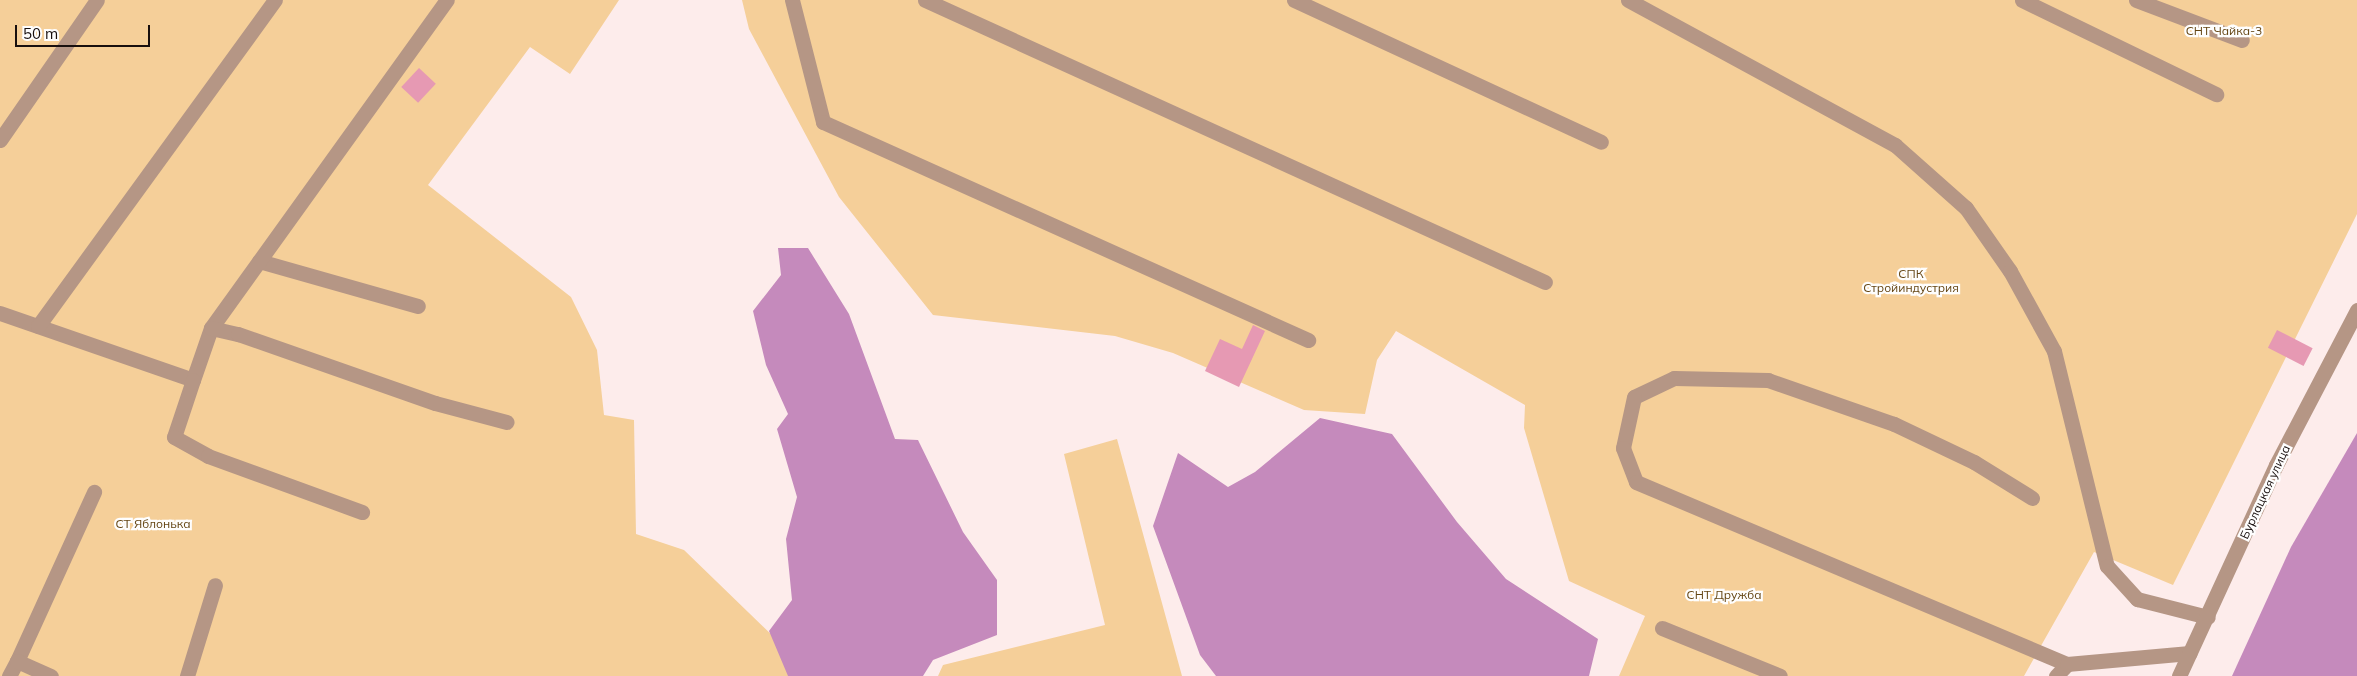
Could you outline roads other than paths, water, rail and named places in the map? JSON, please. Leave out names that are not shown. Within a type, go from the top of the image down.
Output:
[{"type":"street","points":[[0,140],[97,0]]},
{"type":"street","points":[[38,326],[275,0]]},
{"type":"street","points":[[362,512],[208,456],[174,437],[210,328],[447,0]]},
{"type":"street","points":[[792,0],[823,122],[1308,340]]},
{"type":"street","points":[[925,0],[1545,282]]},
{"type":"street","points":[[1294,0],[1601,142]]},
{"type":"street","points":[[1628,0],[1895,146],[1966,208],[2010,272],[2054,351],[2107,566],[2137,599],[2208,617]]},
{"type":"street","points":[[2022,0],[2216,94]]},
{"type":"street","points":[[2142,1],[2242,40]]},
{"type":"street","points":[[259,261],[418,306]]},
{"type":"street","name":"Бурлацкая улица","points":[[2179,676],[2208,617],[2276,465],[2357,310]]},
{"type":"street","points":[[0,312],[193,380]]},
{"type":"street","points":[[210,328],[238,334],[435,403],[507,422]]},
{"type":"street","points":[[2032,498],[1974,462],[1894,424],[1768,380],[1674,378],[1634,397],[1624,448],[1636,482],[2067,664],[2190,653]]},
{"type":"street","points":[[9,676],[94,492]]},
{"type":"street","points":[[187,676],[215,585]]},
{"type":"street","points":[[1662,628],[1780,676]]},
{"type":"street","points":[[17,661],[51,676]]},
{"type":"street","points":[[2056,676],[2067,664]]},
{"type":"park label","name":"СНТ Чайка-3","points":[[2224,31]]},
{"type":"park label","name":"СПК Стройиндустрия","points":[[1911,281]]},
{"type":"park label","name":"СТ Яблонька","points":[[153,524]]},
{"type":"park label","name":"СНТ Дружба","points":[[1724,595]]}]
